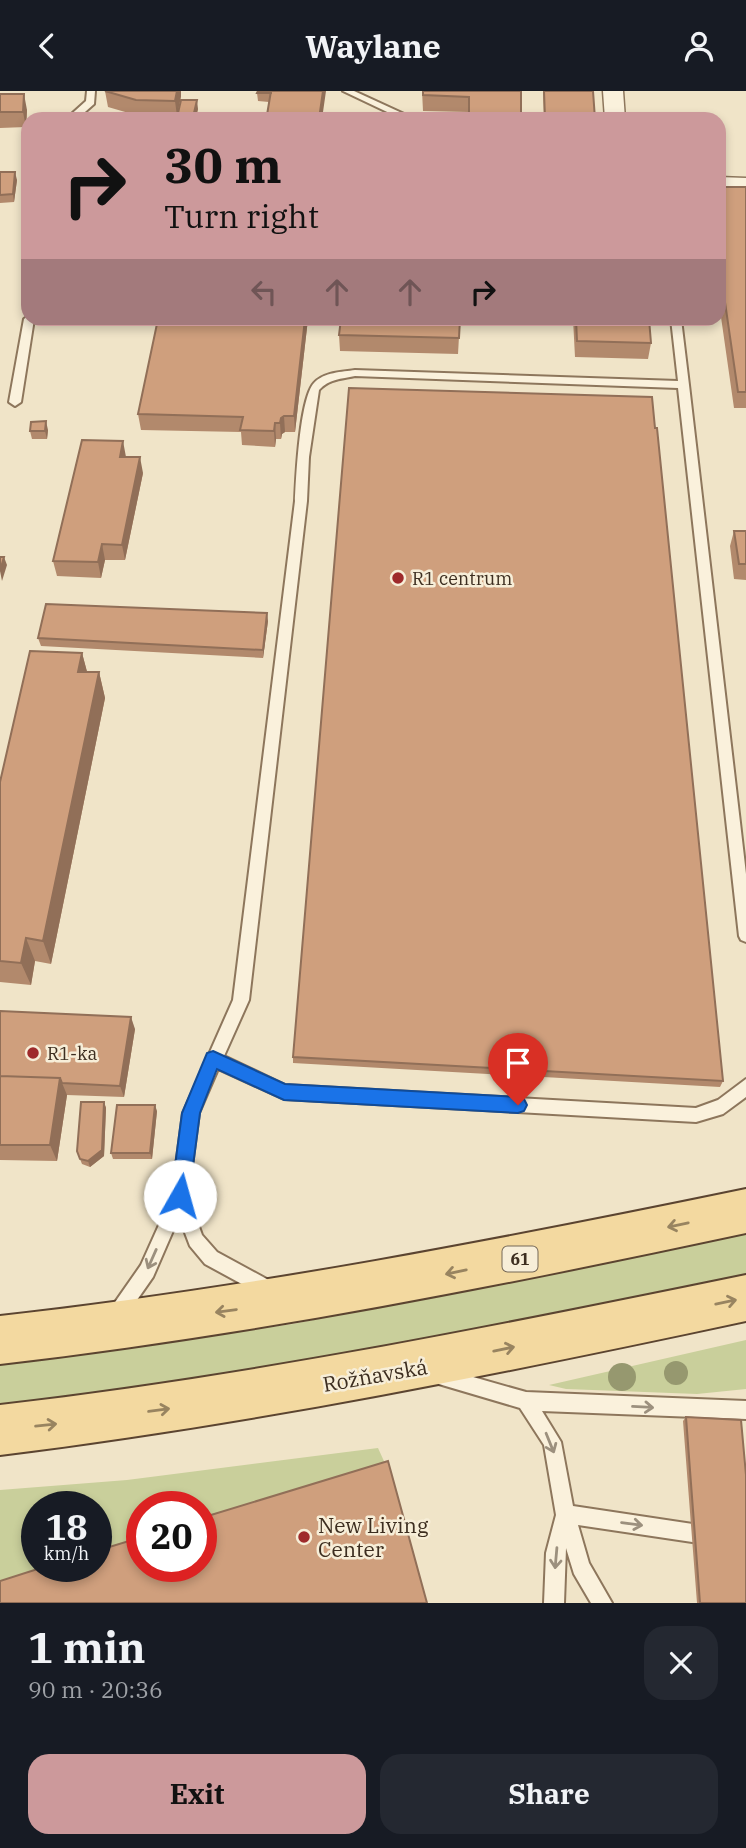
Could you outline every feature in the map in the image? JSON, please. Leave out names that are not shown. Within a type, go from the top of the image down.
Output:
[{"type":"main road","name":"61","points":[[0,1340],[107,1329],[427,1278],[746,1211]]},
{"type":"main road","name":"Rožňavská","points":[[0,1430],[200,1404],[413,1368],[746,1298]]},
{"type":"street","points":[[613,91],[614,112]]},
{"type":"street","points":[[726,183],[746,184]]},
{"type":"lane","points":[[79,112],[91,102],[92,91]]},
{"type":"lane","points":[[347,91],[394,112]]},
{"type":"lane","points":[[15,402],[28,326]]},
{"type":"lane","points":[[677,326],[746,936]]},
{"type":"lane","points":[[107,1329],[146,1271],[180,1196],[191,1113],[241,1000],[300,513],[303,457],[314,390],[329,377],[355,373],[684,386]]},
{"type":"lane","points":[[213,1059],[284,1092],[696,1115],[714,1112],[730,1104],[746,1086]]},
{"type":"lane","points":[[180,1196],[196,1240],[211,1258],[242,1277],[293,1301]]},
{"type":"lane","points":[[413,1368],[526,1401],[746,1410]]},
{"type":"lane","points":[[526,1401],[552,1442],[565,1514],[581,1567],[602,1603]]},
{"type":"lane","points":[[565,1514],[746,1541]]},
{"type":"lane","points":[[554,1603],[555,1553],[565,1514]]},
{"type":"green space","points":[[746,1234],[746,1275],[326,1363],[0,1406],[0,1363],[293,1324]]},
{"type":"green space","points":[[746,1340],[746,1389],[697,1394],[566,1389],[549,1385]]},
{"type":"green space","points":[[378,1448],[388,1470],[217,1522],[217,1491],[126,1491],[126,1551],[112,1555],[112,1491],[21,1491],[21,1582],[0,1588],[0,1490],[127,1480]]},
{"type":"building","points":[[105,91],[177,91],[175,101],[136,100]]},
{"type":"building","points":[[271,91],[323,91],[320,112],[268,112]]},
{"type":"building","points":[[423,91],[521,91],[521,112],[469,112],[469,97],[423,95]]},
{"type":"building","points":[[544,91],[593,91],[594,112],[545,112]]},
{"type":"building","points":[[0,94],[24,94],[23,112],[0,112]]},
{"type":"building","points":[[181,100],[197,100],[194,112],[178,112]]},
{"type":"building","points":[[0,172],[15,172],[13,194],[0,195]]},
{"type":"building","points":[[726,187],[746,187],[746,392],[738,392],[726,309]]},
{"type":"building","points":[[157,326],[304,326],[294,416],[281,418],[280,423],[275,423],[274,431],[240,430],[243,417],[138,414]]},
{"type":"building","points":[[340,326],[460,326],[459,338],[339,335]]},
{"type":"building","points":[[576,326],[650,326],[651,343],[577,341]]},
{"type":"building","name":"R1 centrum","points":[[349,388],[652,397],[723,1081],[293,1057]]},
{"type":"building","points":[[46,421],[45,431],[30,431],[31,422]]},
{"type":"building","points":[[82,440],[123,441],[120,457],[140,457],[122,545],[102,544],[98,562],[53,561]]},
{"type":"building","points":[[734,531],[746,531],[746,564],[739,564]]},
{"type":"building","points":[[46,604],[267,613],[263,650],[38,638]]},
{"type":"building","points":[[30,651],[82,653],[78,672],[99,672],[43,941],[26,938],[21,963],[0,961],[0,782]]},
{"type":"building","points":[[0,1011],[131,1017],[120,1086],[62,1083],[60,1078],[0,1076]]},
{"type":"building","points":[[0,1076],[60,1078],[50,1145],[0,1145]]},
{"type":"building","points":[[81,1102],[104,1102],[102,1150],[88,1161],[80,1159],[77,1151]]},
{"type":"building","points":[[117,1105],[155,1105],[150,1153],[111,1153]]},
{"type":"building","points":[[686,1417],[741,1420],[746,1475],[746,1603],[700,1603]]},
{"type":"building","name":"New Living Center","points":[[388,1461],[427,1603],[0,1603],[0,1581],[21,1574],[21,1582],[112,1582],[112,1546],[126,1542],[126,1582],[217,1582],[217,1513]]},
{"type":"place","name":"R1 centrum","points":[[398,578]]},
{"type":"place","name":"R1-ka","points":[[33,1053]]},
{"type":"place","name":"New Living Center","points":[[304,1537]]},
{"type":"route","points":[[180,1196],[191,1113],[213,1059],[284,1092],[518,1105]]}]
